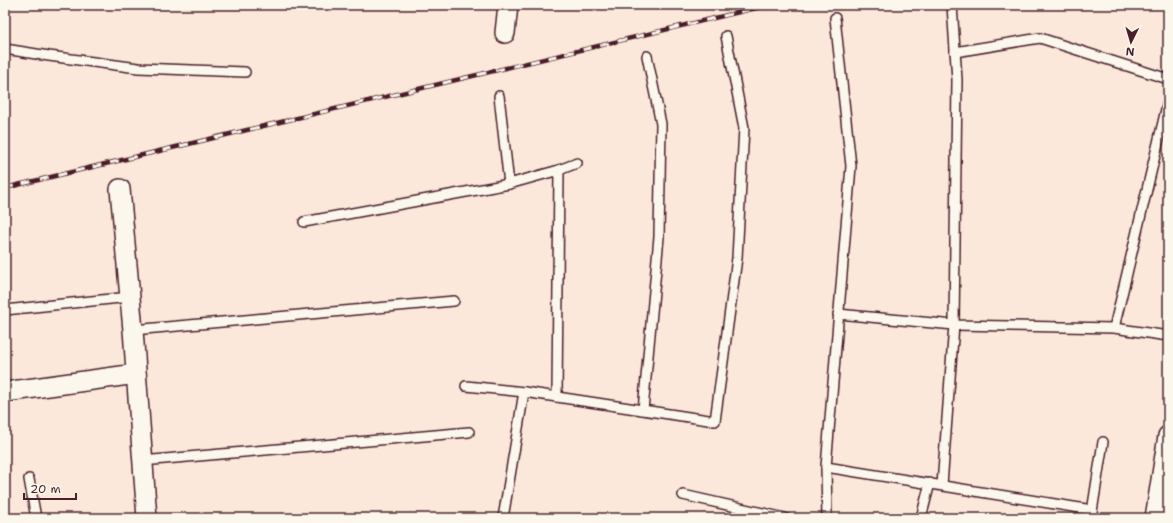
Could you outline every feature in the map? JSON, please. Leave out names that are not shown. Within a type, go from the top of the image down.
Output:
[{"type":"street","points":[[505,33],[508,5]]},
{"type":"street","points":[[120,189],[133,330],[147,518]]},
{"type":"street","points":[[5,392],[136,374]]},
{"type":"street","points":[[1155,518],[1168,436]]},
{"type":"lane","points":[[942,485],[954,325],[957,88],[952,5]]},
{"type":"lane","points":[[827,518],[826,467],[850,166],[835,18]]},
{"type":"lane","points":[[466,386],[524,392],[715,421],[737,258],[744,128],[726,36]]},
{"type":"lane","points":[[955,52],[1040,38],[1168,79]]},
{"type":"lane","points":[[5,48],[49,56],[138,68],[245,72]]},
{"type":"lane","points":[[643,410],[659,237],[661,124],[647,56]]},
{"type":"lane","points":[[499,96],[510,184]]},
{"type":"lane","points":[[1114,328],[1168,101]]},
{"type":"lane","points":[[304,222],[510,184],[559,170],[577,163]]},
{"type":"lane","points":[[557,397],[559,170]]},
{"type":"lane","points":[[5,310],[130,297]]},
{"type":"lane","points":[[133,330],[454,301]]},
{"type":"lane","points":[[838,314],[954,325],[1114,328],[1168,336]]},
{"type":"lane","points":[[503,518],[524,392]]},
{"type":"lane","points":[[142,461],[470,432]]},
{"type":"lane","points":[[826,467],[942,485],[1092,514],[1103,442]]},
{"type":"lane","points":[[29,479],[36,518]]},
{"type":"lane","points":[[921,518],[930,483]]},
{"type":"lane","points":[[683,496],[785,518]]},
{"type":"railway","points":[[5,188],[769,5]]}]
